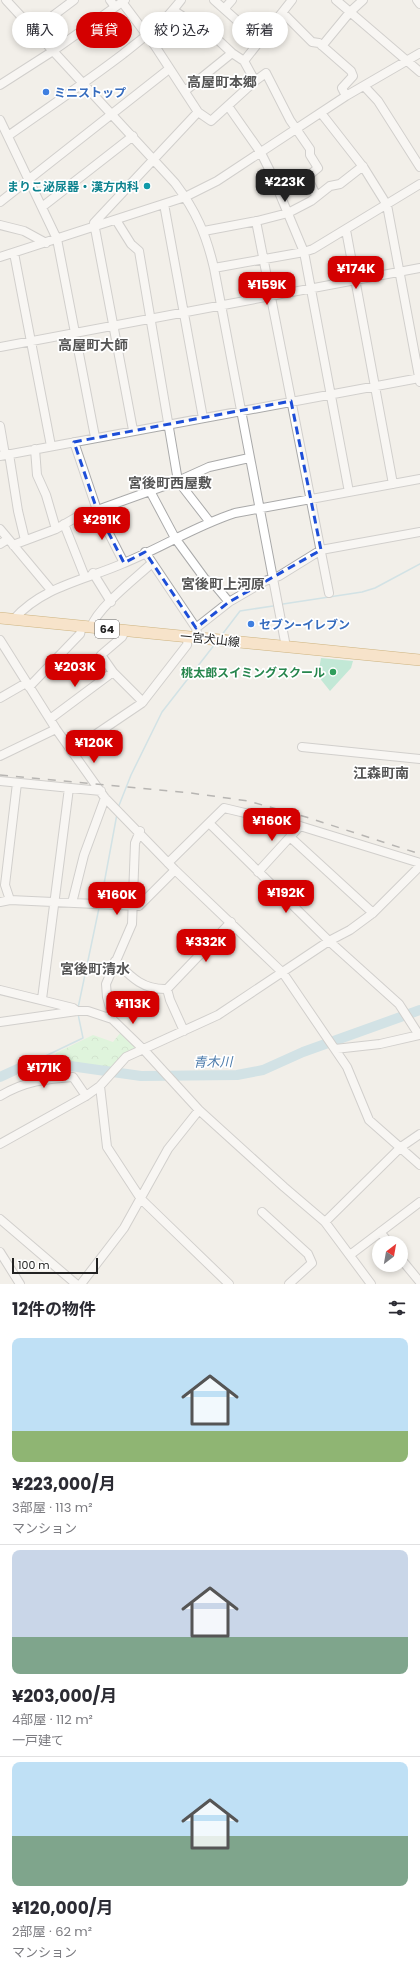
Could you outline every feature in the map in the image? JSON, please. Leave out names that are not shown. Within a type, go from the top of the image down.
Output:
[{"type":"main road","name":"一宮犬山線","points":[[0,618],[125,631],[194,634],[218,640],[420,660]]},
{"type":"street","points":[[6,0],[17,12]]},
{"type":"street","points":[[58,12],[74,0]]},
{"type":"street","points":[[110,0],[115,7]]},
{"type":"street","points":[[181,0],[173,10],[216,38],[232,53],[244,61],[255,81]]},
{"type":"street","points":[[214,0],[232,15]]},
{"type":"street","points":[[225,8],[232,0]]},
{"type":"street","points":[[284,12],[292,0]]},
{"type":"street","points":[[336,0],[420,72]]},
{"type":"street","points":[[322,46],[350,12],[363,0]]},
{"type":"street","points":[[417,0],[420,4]]},
{"type":"street","points":[[0,85],[53,51],[124,1],[140,25]]},
{"type":"street","points":[[288,18],[312,42],[318,42],[352,71],[353,76],[342,88],[346,96]]},
{"type":"street","points":[[8,136],[83,84],[140,40]]},
{"type":"street","points":[[50,48],[153,158],[185,197],[195,212],[204,232],[214,268],[286,647]]},
{"type":"street","points":[[155,48],[198,112],[211,121],[255,81],[266,73],[295,130],[310,149],[310,155],[318,168],[306,177],[316,195]]},
{"type":"street","points":[[244,61],[254,48]]},
{"type":"street","points":[[184,90],[232,53]]},
{"type":"street","points":[[0,257],[185,197],[217,181],[346,96],[420,53]]},
{"type":"street","points":[[0,202],[169,69]]},
{"type":"street","points":[[364,86],[378,101],[420,167]]},
{"type":"street","points":[[228,106],[260,153],[288,213],[304,252],[349,492]]},
{"type":"street","points":[[133,430],[94,227],[95,220],[198,112]]},
{"type":"street","points":[[5,455],[291,401],[420,379],[387,205],[363,166],[321,113]]},
{"type":"street","points":[[0,120],[57,239],[94,438]]},
{"type":"street","points":[[42,207],[133,136]]},
{"type":"street","points":[[204,232],[288,213],[311,201],[316,195],[333,185],[340,184],[363,166]]},
{"type":"street","points":[[214,268],[304,252],[346,230],[420,184]]},
{"type":"street","points":[[164,204],[203,418]]},
{"type":"street","points":[[116,220],[131,244],[139,251],[167,424],[178,481],[209,521]]},
{"type":"street","points":[[256,221],[291,401],[294,405],[329,593]]},
{"type":"street","points":[[0,225],[24,231],[46,243]]},
{"type":"street","points":[[346,230],[394,484]]},
{"type":"street","points":[[14,253],[51,446]]},
{"type":"street","points":[[0,346],[420,268]]},
{"type":"street","points":[[0,426],[5,455],[25,540]]},
{"type":"street","points":[[74,442],[97,510],[124,563]]},
{"type":"street","points":[[36,449],[38,475],[46,495],[56,529]]},
{"type":"street","points":[[0,544],[25,540],[56,529],[76,518],[178,481],[209,467],[249,458]]},
{"type":"street","points":[[14,619],[23,609],[51,590],[93,573],[124,563],[209,521],[235,513],[260,508],[420,479]]},
{"type":"street","points":[[150,491],[175,538],[205,579],[214,584],[229,602]]},
{"type":"street","points":[[64,524],[85,577]]},
{"type":"street","points":[[0,529],[51,590]]},
{"type":"street","points":[[71,751],[143,702],[194,634],[229,602],[321,550],[420,532]]},
{"type":"street","points":[[145,552],[194,634]]},
{"type":"street","points":[[0,698],[27,685],[93,621],[110,602],[152,563]]},
{"type":"street","points":[[93,573],[110,602]]},
{"type":"street","points":[[125,631],[122,637],[101,654],[113,672],[143,702]]},
{"type":"street","points":[[0,640],[27,685],[71,751],[103,794],[140,831],[175,870],[283,973],[347,1067],[369,1120],[420,1165]]},
{"type":"street","points":[[50,719],[113,672]]},
{"type":"street","points":[[0,756],[56,728]]},
{"type":"street","points":[[302,747],[420,760]]},
{"type":"street","points":[[0,781],[69,788],[103,794]]},
{"type":"street","points":[[10,900],[5,885],[17,783]]},
{"type":"street","points":[[42,999],[69,788]]},
{"type":"street","points":[[72,903],[84,855],[103,794]]},
{"type":"street","points":[[168,863],[224,808],[300,826],[420,863]]},
{"type":"street","points":[[209,823],[329,941],[399,1004],[419,1035],[380,1044],[335,1049]]},
{"type":"street","points":[[258,872],[300,826]]},
{"type":"street","points":[[112,1019],[107,997],[106,984],[132,924],[135,843],[140,831]]},
{"type":"street","points":[[290,837],[373,913]]},
{"type":"street","points":[[0,1144],[86,1096],[100,1086],[126,1057],[218,1016],[329,941],[350,930],[373,913],[420,866]]},
{"type":"street","points":[[0,902],[10,900],[139,906],[175,870]]},
{"type":"street","points":[[115,961],[137,982],[156,989],[168,989],[231,922]]},
{"type":"street","points":[[168,989],[170,1000],[184,1031]]},
{"type":"street","points":[[0,990],[42,999],[73,1008],[77,1011]]},
{"type":"street","points":[[0,1022],[77,1011],[88,1011],[112,1019],[144,1050],[199,1110],[284,1187],[326,1222],[371,1284]]},
{"type":"street","points":[[0,1096],[9,1090],[43,1079],[73,1078],[86,1096]]},
{"type":"street","points":[[100,1086],[107,1147],[141,1199],[229,1284]]},
{"type":"street","points":[[81,1284],[124,1228],[168,1149],[199,1110]]},
{"type":"street","points":[[326,1222],[400,1147],[420,1134]]},
{"type":"street","points":[[350,1255],[420,1202]]},
{"type":"street","points":[[262,1212],[308,1254],[312,1263],[288,1284]]},
{"type":"street","points":[[1,1220],[76,1284]]},
{"type":"street","points":[[380,1232],[383,1236]]},
{"type":"street","points":[[0,1252],[20,1284]]},
{"type":"street","points":[[408,1267],[420,1282]]},
{"type":"highlighted area","points":[[291,401],[321,550],[229,602],[196,628],[145,552],[124,563],[97,510],[74,442]]},
{"type":"green space","name":"桃太郎スイミングスクール","points":[[321,658],[353,661],[351,668],[330,691],[318,676]]},
{"type":"green space","points":[[121,1032],[139,1049],[111,1068],[58,1060],[54,1058],[56,1053],[93,1035],[113,1042]]},
{"type":"waterway","points":[[283,604],[362,592],[375,588],[420,564]]},
{"type":"waterway","points":[[221,636],[240,611],[273,606]]},
{"type":"waterway","points":[[118,808],[131,775],[162,712],[215,644]]},
{"type":"waterway","points":[[101,900],[117,814]]},
{"type":"waterway","points":[[78,1008],[99,908]]},
{"type":"waterway","name":"青木川","points":[[0,1077],[35,1061],[141,1076],[237,1075],[263,1070],[303,1052],[420,1010]]},
{"type":"waterway","points":[[35,1061],[83,1038],[78,1014]]},
{"type":"railway","points":[[0,775],[191,793],[248,801],[306,817],[420,854]]},
{"type":"place","name":"ミニストップ","points":[[46,92]]},
{"type":"place","name":"まりこ泌尿器・漢方内科","points":[[147,186]]},
{"type":"place","name":"セブン-イレブン","points":[[251,624]]},
{"type":"place","name":"桃太郎スイミングスクール","points":[[333,672]]},
{"type":"district","name":"高屋町本郷","points":[[222,82]]},
{"type":"district","name":"高屋町大師","points":[[93,345]]},
{"type":"district","name":"宮後町西屋敷","points":[[170,483]]},
{"type":"district","name":"宮後町上河原","points":[[223,584]]},
{"type":"district","name":"江森町南","points":[[381,773]]},
{"type":"district","name":"宮後町清水","points":[[95,969]]}]
